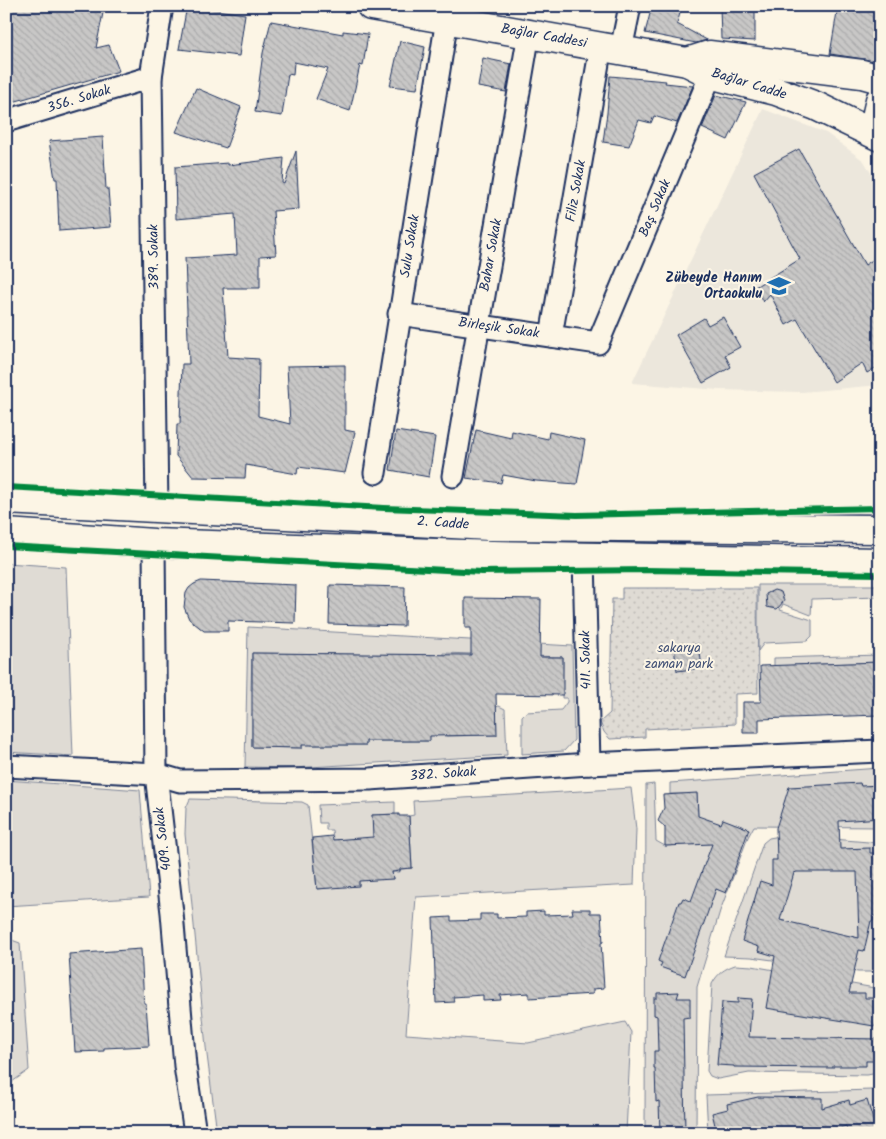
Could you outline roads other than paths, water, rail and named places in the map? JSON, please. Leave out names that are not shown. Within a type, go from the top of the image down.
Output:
[{"type":"main road","name":"Bağlar Caddesi","points":[[371,6],[687,62]]},
{"type":"main road","name":"Bağlar Cadde","points":[[687,62],[709,55],[862,74],[880,78]]},
{"type":"main road","name":"Bağlar Cadde","points":[[687,62],[711,74],[784,94],[816,106],[880,137]]},
{"type":"main road","points":[[880,100],[877,113],[880,126]]},
{"type":"main road","name":"2. Cadde","points":[[6,500],[489,526],[880,529]]},
{"type":"main road","points":[[6,532],[154,543],[584,557],[880,562]]},
{"type":"street","name":"389. Sokak","points":[[157,508],[151,77],[162,6]]},
{"type":"street","name":"Filiz Sokak","points":[[552,336],[611,48],[630,6]]},
{"type":"street","name":"Sulu Sokak","points":[[375,473],[447,19]]},
{"type":"street","name":"Bahar Sokak","points":[[453,476],[529,33]]},
{"type":"street","name":"Baş Sokak","points":[[598,343],[711,74]]},
{"type":"street","name":"356. Sokak","points":[[6,121],[151,77]]},
{"type":"street","name":"Birleşik Sokak","points":[[399,314],[598,343]]},
{"type":"street","name":"409. Sokak","points":[[154,543],[156,774],[172,913],[185,1066],[195,1133]]},
{"type":"street","name":"411. Sokak","points":[[584,557],[589,764]]},
{"type":"street","name":"382. Sokak","points":[[6,766],[156,774],[180,781],[370,779],[589,764],[880,751]]},
{"type":"place","name":"Zübeyde Hanım Ortaokulu","points":[[779,286]]},
{"type":"park label","name":"sakarya zaman park","points":[[679,656]]}]
